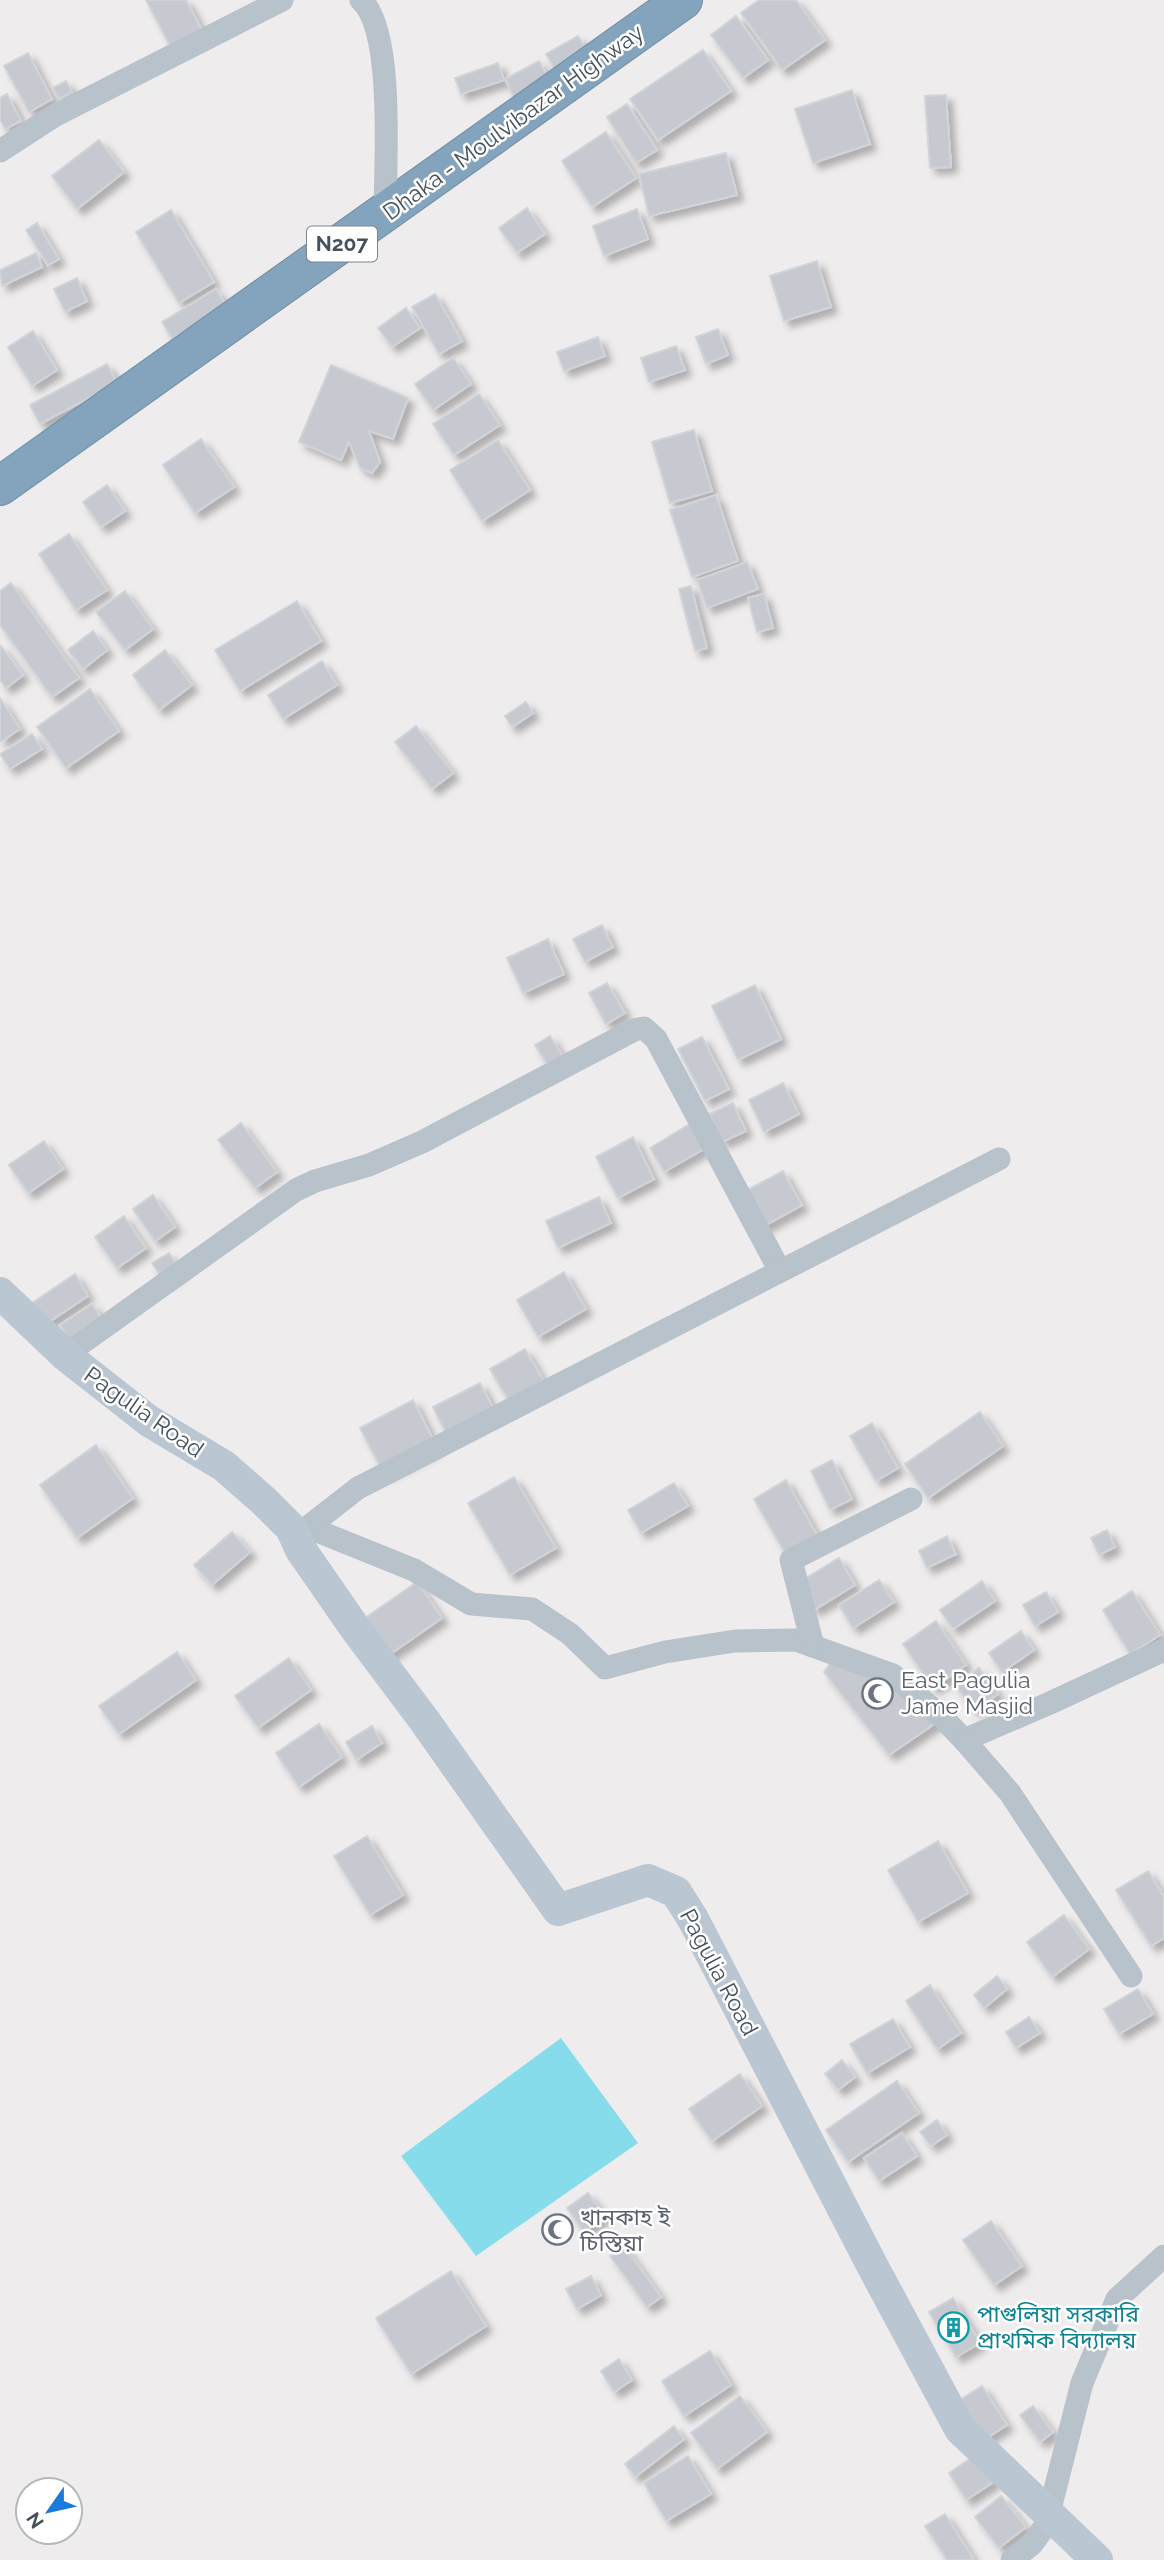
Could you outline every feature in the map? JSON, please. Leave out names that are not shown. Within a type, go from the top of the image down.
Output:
[{"type":"highway","name":"Dhaka - Moulvibazar Highway","points":[[0,486],[684,0]]},
{"type":"street","points":[[0,151],[54,116],[282,0]]},
{"type":"street","points":[[362,0],[368,6],[378,29],[385,64],[385,214]]},
{"type":"street","points":[[65,1355],[296,1190],[315,1181],[369,1165],[422,1142],[634,1030],[643,1028],[656,1040],[780,1271]]},
{"type":"street","points":[[297,1529],[358,1488],[999,1159]]},
{"type":"street","name":"Pagulia Road","points":[[0,1293],[65,1355],[149,1421],[223,1466],[297,1529],[301,1550],[558,1910],[648,1880],[676,1892],[693,1919],[960,2429],[1049,2515]]},
{"type":"street","points":[[813,1646],[792,1560],[911,1499]]},
{"type":"street","points":[[297,1529],[320,1532],[414,1570],[471,1604],[532,1609],[570,1634],[605,1668],[665,1652],[735,1641],[796,1640],[893,1675],[943,1718],[1010,1793],[1131,1976]]},
{"type":"street","points":[[964,1740],[1164,1650]]},
{"type":"street","points":[[1012,2560],[1032,2544],[1045,2525],[1082,2383],[1117,2300],[1164,2256]]},
{"type":"street","points":[[1049,2515],[1097,2560]]},
{"type":"water","points":[[561,2038],[638,2143],[476,2256],[401,2156]]},
{"type":"building","points":[[146,0],[186,0],[202,30],[170,46]]},
{"type":"building","points":[[759,0],[796,0],[825,40],[782,70],[741,13]]},
{"type":"building","points":[[736,16],[768,60],[743,78],[711,35]]},
{"type":"building","points":[[578,36],[586,49],[554,68],[546,54]]},
{"type":"building","points":[[703,50],[731,91],[658,140],[630,99]]},
{"type":"building","points":[[28,53],[52,99],[29,112],[4,66]]},
{"type":"building","points":[[539,61],[549,79],[514,97],[505,79]]},
{"type":"building","points":[[498,63],[504,80],[461,94],[455,78]]},
{"type":"building","points":[[66,81],[72,92],[59,99],[53,88]]},
{"type":"building","points":[[852,90],[870,144],[813,163],[795,109]]},
{"type":"building","points":[[7,94],[21,121],[5,129],[0,119],[0,98]]},
{"type":"building","points":[[946,95],[951,167],[930,168],[925,96]]},
{"type":"building","points":[[627,104],[657,150],[636,163],[607,117]]},
{"type":"building","points":[[606,132],[636,178],[592,207],[562,161]]},
{"type":"building","points":[[99,140],[124,172],[77,209],[52,176]]},
{"type":"building","points":[[726,153],[737,195],[649,216],[639,174]]},
{"type":"building","points":[[527,208],[545,234],[517,253],[499,228]]},
{"type":"building","points":[[637,209],[648,239],[604,256],[593,226]]},
{"type":"building","points":[[171,210],[214,282],[179,303],[136,232]]},
{"type":"building","points":[[37,223],[59,259],[48,265],[26,230]]},
{"type":"building","points":[[36,253],[42,267],[2,286],[0,270]]},
{"type":"building","points":[[817,261],[831,307],[784,321],[770,276]]},
{"type":"building","points":[[77,278],[87,301],[65,312],[54,289]]},
{"type":"building","points":[[216,289],[226,306],[172,338],[162,322]]},
{"type":"building","points":[[435,294],[462,341],[439,354],[412,307]]},
{"type":"building","points":[[406,308],[420,328],[392,347],[378,328]]},
{"type":"building","points":[[718,329],[728,355],[706,364],[696,337]]},
{"type":"building","points":[[33,331],[57,370],[32,386],[8,347]]},
{"type":"building","points":[[598,337],[605,356],[564,371],[557,352]]},
{"type":"building","points":[[676,346],[685,370],[649,382],[641,358]]},
{"type":"building","points":[[453,358],[471,384],[433,410],[415,384]]},
{"type":"building","points":[[107,364],[117,383],[40,424],[30,405]]},
{"type":"building","points":[[331,365],[408,398],[393,439],[369,431],[380,462],[372,473],[360,468],[349,442],[341,460],[299,442]]},
{"type":"building","points":[[479,394],[500,425],[454,455],[433,424]]},
{"type":"building","points":[[694,430],[712,491],[670,503],[652,442]]},
{"type":"building","points":[[201,439],[234,487],[195,513],[163,465]]},
{"type":"building","points":[[498,440],[530,490],[482,521],[450,470]]},
{"type":"building","points":[[107,485],[125,511],[101,527],[83,502]]},
{"type":"building","points":[[716,495],[738,561],[692,577],[670,510]]},
{"type":"building","points":[[69,534],[107,590],[76,610],[39,554]]},
{"type":"building","points":[[747,562],[758,589],[707,608],[697,580]]},
{"type":"building","points":[[11,583],[79,678],[52,697],[0,625],[0,591]]},
{"type":"building","points":[[691,586],[707,648],[695,651],[679,589]]},
{"type":"building","points":[[125,591],[153,629],[125,650],[96,612]]},
{"type":"building","points":[[764,594],[773,628],[757,632],[748,598]]},
{"type":"building","points":[[297,601],[321,641],[240,691],[215,650]]},
{"type":"building","points":[[93,631],[107,650],[83,669],[68,650]]},
{"type":"building","points":[[0,645],[23,675],[6,688],[0,680]]},
{"type":"building","points":[[165,650],[192,685],[159,710],[133,675]]},
{"type":"building","points":[[322,661],[337,685],[283,719],[268,695]]},
{"type":"building","points":[[90,689],[119,731],[66,768],[37,727]]},
{"type":"building","points":[[0,698],[20,729],[0,742]]},
{"type":"building","points":[[526,702],[533,713],[512,727],[505,716]]},
{"type":"building","points":[[416,726],[453,773],[432,789],[395,742]]},
{"type":"building","points":[[32,734],[42,749],[10,769],[0,754]]},
{"type":"building","points":[[602,925],[613,947],[585,962],[573,939]]},
{"type":"building","points":[[548,939],[564,974],[523,993],[507,958]]},
{"type":"building","points":[[607,983],[625,1013],[606,1024],[589,993]]},
{"type":"building","points":[[755,985],[781,1039],[738,1060],[712,1006]]},
{"type":"building","points":[[550,1036],[565,1060],[550,1069],[535,1045]]},
{"type":"building","points":[[702,1037],[729,1089],[705,1101],[678,1049]]},
{"type":"building","points":[[783,1083],[799,1114],[764,1132],[749,1100]]},
{"type":"building","points":[[733,1103],[746,1131],[722,1142],[709,1114]]},
{"type":"building","points":[[241,1123],[277,1172],[255,1188],[218,1140]]},
{"type":"building","points":[[690,1124],[704,1149],[664,1172],[650,1148]]},
{"type":"building","points":[[633,1137],[654,1179],[618,1198],[596,1157]]},
{"type":"building","points":[[44,1141],[63,1169],[28,1193],[9,1165]]},
{"type":"building","points":[[783,1171],[802,1205],[759,1229],[740,1194]]},
{"type":"building","points":[[153,1195],[175,1227],[155,1241],[133,1209]]},
{"type":"building","points":[[599,1197],[611,1223],[558,1248],[546,1221]]},
{"type":"building","points":[[124,1216],[146,1248],[117,1268],[95,1237]]},
{"type":"building","points":[[169,1253],[180,1271],[164,1281],[152,1263]]},
{"type":"building","points":[[564,1272],[586,1309],[538,1337],[517,1300]]},
{"type":"building","points":[[75,1274],[88,1296],[43,1326],[29,1305]]},
{"type":"building","points":[[92,1304],[103,1321],[71,1342],[60,1325]]},
{"type":"building","points":[[525,1349],[545,1383],[510,1403],[490,1369]]},
{"type":"building","points":[[480,1383],[495,1412],[448,1437],[433,1407]]},
{"type":"building","points":[[413,1400],[437,1447],[384,1474],[360,1428]]},
{"type":"building","points":[[980,1412],[1003,1446],[928,1498],[905,1464]]},
{"type":"building","points":[[872,1423],[898,1468],[876,1481],[850,1436]]},
{"type":"building","points":[[96,1445],[133,1498],[77,1538],[40,1485]]},
{"type":"building","points":[[832,1460],[852,1499],[830,1510],[811,1471]]},
{"type":"building","points":[[514,1477],[556,1548],[510,1575],[468,1503]]},
{"type":"building","points":[[786,1480],[818,1537],[786,1555],[754,1499]]},
{"type":"building","points":[[674,1483],[688,1506],[641,1533],[628,1510]]},
{"type":"building","points":[[1107,1530],[1115,1547],[1099,1555],[1091,1538]]},
{"type":"building","points":[[232,1532],[250,1552],[212,1585],[194,1565]]},
{"type":"building","points":[[947,1536],[956,1554],[927,1568],[919,1551]]},
{"type":"building","points":[[839,1558],[855,1585],[814,1610],[798,1583]]},
{"type":"building","points":[[879,1580],[894,1602],[853,1628],[839,1605]]},
{"type":"building","points":[[982,1581],[995,1601],[953,1629],[940,1610]]},
{"type":"building","points":[[417,1582],[442,1618],[386,1657],[361,1621]]},
{"type":"building","points":[[1132,1591],[1160,1635],[1130,1654],[1103,1610]]},
{"type":"building","points":[[1046,1592],[1058,1612],[1035,1626],[1023,1605]]},
{"type":"building","points":[[936,1621],[966,1665],[933,1688],[903,1644]]},
{"type":"building","points":[[1021,1631],[1034,1650],[1002,1672],[989,1653]]},
{"type":"building","points":[[177,1652],[196,1680],[119,1734],[99,1706]]},
{"type":"building","name":"East Pagulia Jame Masjid","points":[[837,1654],[943,1718],[889,1755],[824,1672]]},
{"type":"building","points":[[289,1658],[311,1690],[258,1728],[235,1696]]},
{"type":"building","points":[[979,1668],[998,1694],[975,1711],[955,1685]]},
{"type":"building","points":[[319,1724],[342,1757],[299,1787],[276,1753]]},
{"type":"building","points":[[372,1726],[382,1743],[356,1760],[346,1742]]},
{"type":"building","points":[[367,1836],[403,1895],[370,1915],[334,1856]]},
{"type":"building","points":[[938,1841],[968,1893],[918,1922],[888,1870]]},
{"type":"building","points":[[1148,1871],[1164,1897],[1164,1938],[1151,1946],[1116,1890]]},
{"type":"building","points":[[1064,1915],[1089,1949],[1052,1977],[1027,1942]]},
{"type":"building","points":[[997,1976],[1007,1989],[984,2008],[974,1995]]},
{"type":"building","points":[[930,1985],[961,2033],[937,2049],[906,2001]]},
{"type":"building","points":[[1138,1989],[1153,2014],[1119,2034],[1104,2009]]},
{"type":"building","points":[[1029,2017],[1040,2033],[1016,2048],[1006,2032]]},
{"type":"building","points":[[893,2019],[910,2047],[867,2073],[850,2044]]},
{"type":"building","points":[[842,2060],[855,2077],[838,2090],[825,2074]]},
{"type":"building","points":[[740,2074],[762,2106],[712,2141],[689,2109]]},
{"type":"building","points":[[897,2081],[919,2113],[848,2162],[826,2130]]},
{"type":"building","points":[[937,2120],[947,2135],[931,2146],[920,2132]]},
{"type":"building","points":[[902,2133],[917,2156],[879,2181],[864,2158]]},
{"type":"building","points":[[588,2193],[605,2216],[584,2232],[567,2208]]},
{"type":"building","points":[[991,2221],[1022,2266],[994,2285],[963,2240]]},
{"type":"building","points":[[624,2246],[661,2297],[647,2307],[610,2256]]},
{"type":"building","points":[[451,2271],[486,2326],[411,2374],[376,2318]]},
{"type":"building","points":[[591,2276],[601,2295],[577,2309],[566,2289]]},
{"type":"building","name":"পাগুলিয়া সরকারি প্রাথমিক বিদ্যালয়","points":[[953,2298],[980,2343],[956,2357],[929,2312]]},
{"type":"building","points":[[710,2351],[731,2385],[684,2416],[662,2381]]},
{"type":"building","points":[[619,2359],[632,2380],[614,2392],[601,2371]]},
{"type":"building","points":[[982,2386],[1007,2425],[982,2441],[957,2402]]},
{"type":"building","points":[[740,2396],[767,2432],[717,2469],[691,2433]]},
{"type":"building","points":[[1033,2406],[1053,2432],[1040,2442],[1020,2415]]},
{"type":"building","points":[[674,2426],[684,2439],[635,2477],[625,2464]]},
{"type":"building","points":[[977,2454],[995,2481],[966,2500],[949,2473]]},
{"type":"building","points":[[688,2456],[711,2494],[666,2521],[644,2483]]},
{"type":"building","points":[[1001,2496],[1026,2527],[999,2548],[975,2517]]},
{"type":"building","points":[[945,2514],[974,2560],[947,2560],[925,2526]]},
{"type":"place","name":"East Pagulia Jame Masjid","points":[[878,1693]]},
{"type":"place","name":"খানকাহ ই চিস্তিয়া","points":[[557,2230]]},
{"type":"place","name":"পাগুলিয়া সরকারি প্রাথমিক বিদ্যালয়","points":[[954,2327]]}]
